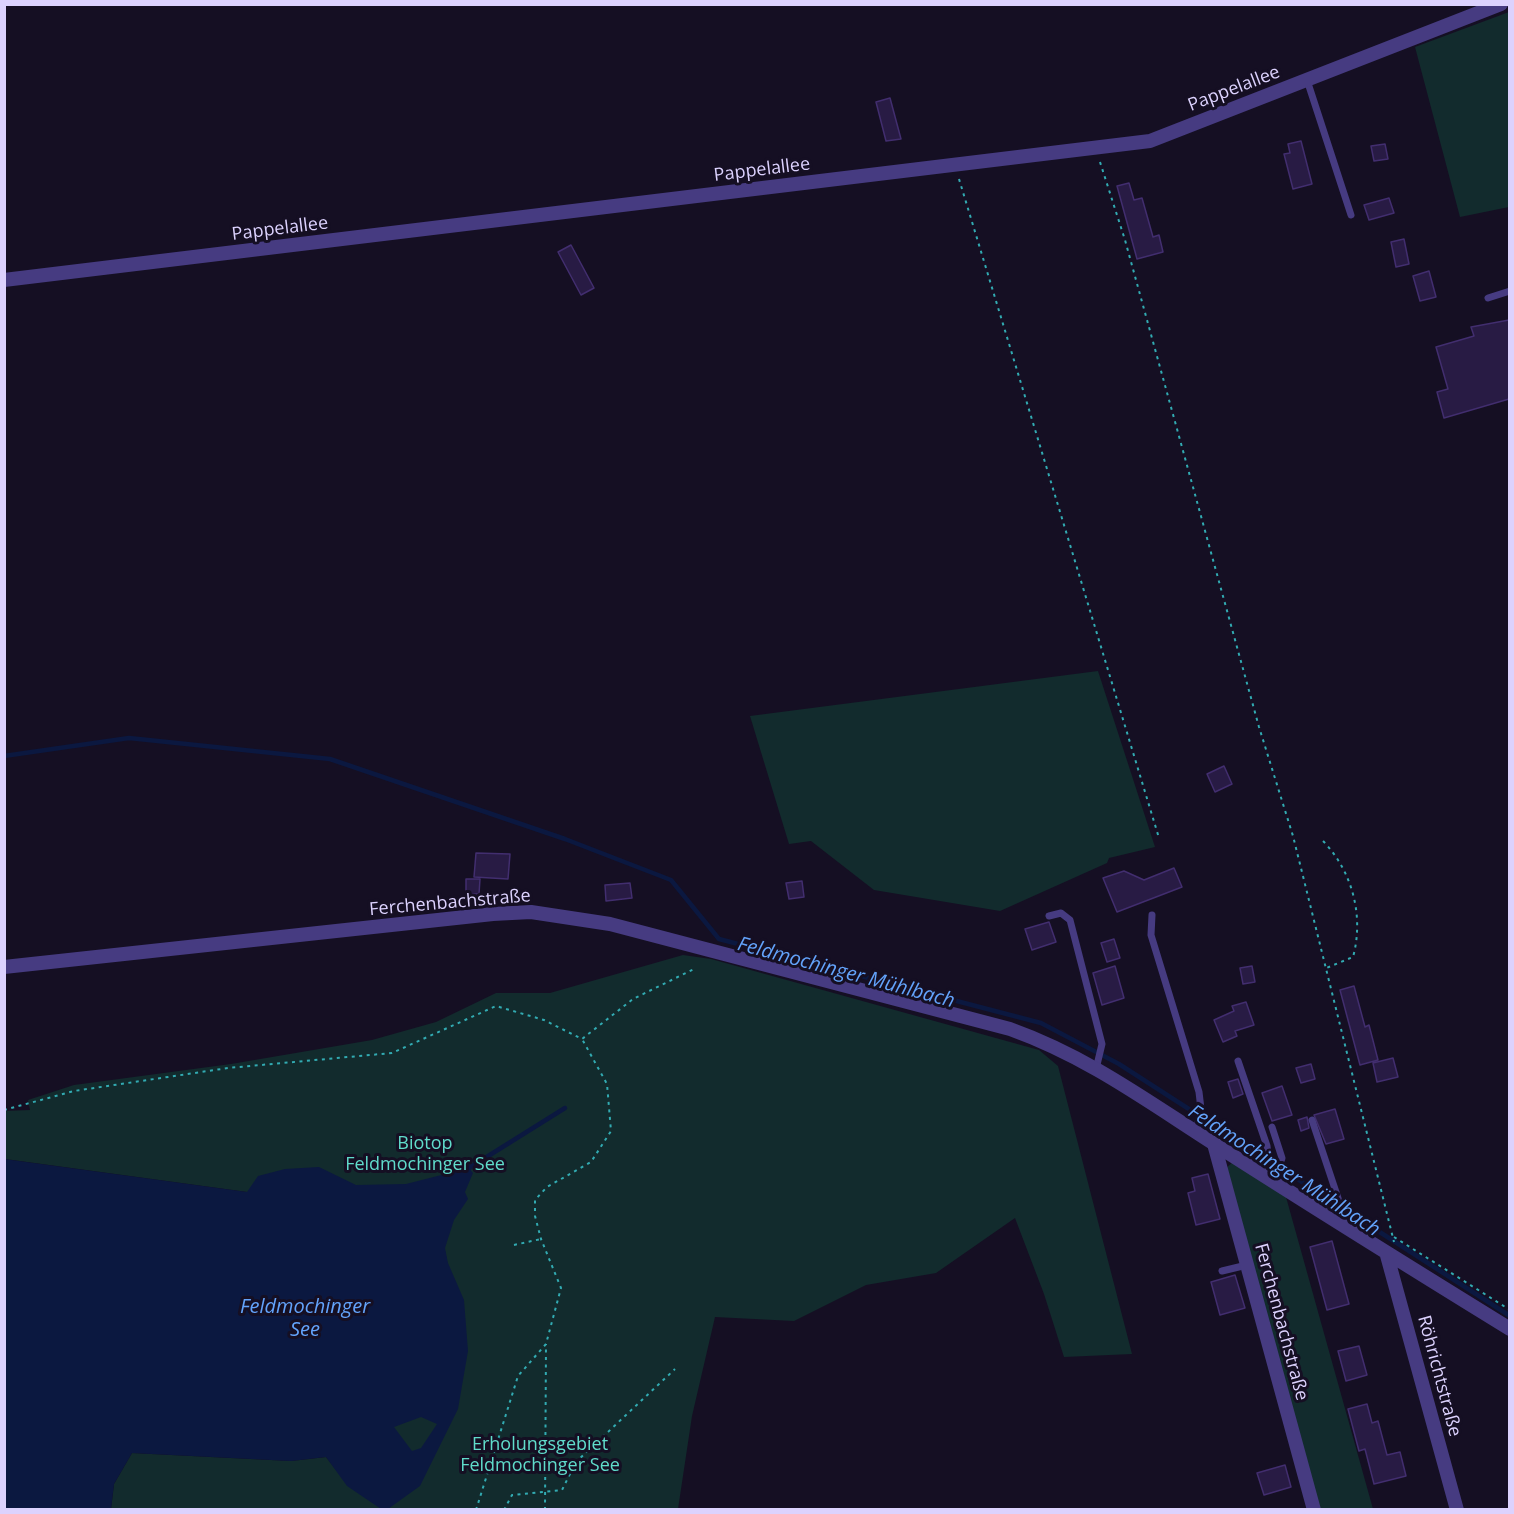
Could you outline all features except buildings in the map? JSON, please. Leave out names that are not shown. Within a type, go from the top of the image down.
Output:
[{"type":"street","name":"Pappelallee","points":[[4,280],[1150,141],[1307,80],[1473,9],[1501,4]]},
{"type":"street","name":"Ferchenbachstraße","points":[[4,967],[531,912],[610,924],[1010,1029],[1053,1044],[1196,1128],[1214,1144],[1261,1168],[1342,1218],[1386,1252],[1509,1329]]},
{"type":"street","name":"Ferchenbachstraße","points":[[1214,1144],[1314,1509]]},
{"type":"street","name":"Röhrichtstraße","points":[[1386,1252],[1457,1509]]},
{"type":"lane","points":[[1307,80],[1351,215]]},
{"type":"lane","points":[[1488,298],[1509,291]]},
{"type":"lane","points":[[1049,916],[1061,913],[1070,920],[1102,1044],[1096,1068]]},
{"type":"lane","points":[[1152,915],[1151,935],[1199,1092],[1201,1109],[1196,1128]]},
{"type":"lane","points":[[1238,1061],[1268,1155],[1261,1168]]},
{"type":"lane","points":[[1312,1120],[1338,1198],[1342,1218]]},
{"type":"lane","points":[[1272,1128],[1279,1145],[1282,1165],[1276,1177]]},
{"type":"lane","points":[[1222,1271],[1247,1265]]},
{"type":"path","points":[[1095,148],[1125,240],[1260,727],[1293,836],[1324,969],[1394,1237],[1509,1310]]},
{"type":"path","points":[[955,165],[1159,838]]},
{"type":"path","points":[[1323,842],[1344,868],[1359,921],[1359,936],[1353,957],[1324,969]]},
{"type":"path","points":[[582,1039],[633,999],[694,969]]},
{"type":"path","points":[[4,1110],[74,1091],[228,1068],[392,1053],[496,1006],[544,1020],[582,1039],[607,1084],[611,1131],[591,1162],[547,1187],[535,1200],[535,1216],[541,1239],[561,1288],[546,1344],[545,1509]]},
{"type":"path","points":[[514,1245],[541,1239]]},
{"type":"path","points":[[476,1509],[519,1376],[546,1344]]},
{"type":"path","points":[[504,1509],[512,1495],[562,1490],[576,1462],[675,1369]]},
{"type":"green space","points":[[1509,12],[1509,207],[1460,217],[1415,47]]},
{"type":"green space","points":[[1098,671],[1155,847],[1109,858],[1107,863],[1000,911],[874,890],[811,841],[789,844],[750,716]]},
{"type":"green space","points":[[683,955],[711,959],[1039,1050],[1058,1066],[1132,1354],[1064,1357],[1044,1294],[1015,1218],[936,1273],[866,1285],[794,1321],[715,1317],[692,1416],[678,1509],[111,1509],[114,1484],[132,1453],[291,1461],[326,1457],[340,1475],[247,1192],[5,1159],[4,1111],[30,1110],[28,1100],[74,1085],[231,1064],[372,1040],[436,1022],[496,993],[550,993]]},
{"type":"green space","points":[[1233,1162],[1286,1197],[1373,1509],[1317,1509],[1226,1168]]},
{"type":"water","name":"Feldmochinger See","points":[[4,1159],[247,1192],[258,1176],[285,1169],[319,1167],[356,1185],[406,1184],[469,1168],[473,1173],[465,1192],[468,1199],[454,1220],[445,1248],[448,1263],[464,1300],[468,1351],[458,1409],[420,1486],[388,1509],[381,1509],[347,1486],[326,1457],[291,1461],[132,1453],[114,1484],[111,1509],[5,1509]],"holes":[[[421,1417],[437,1424],[421,1448],[412,1451],[394,1427]]]},
{"type":"waterway","name":"Feldmochinger Mühlbach","points":[[4,756],[129,738],[330,759],[565,839],[671,880],[719,939],[1041,1023],[1119,1064],[1510,1316]]},
{"type":"waterway","points":[[469,1168],[565,1108]]},
{"type":"park label","name":"Biotop Feldmochinger See","points":[[425,1154]]},
{"type":"park label","name":"Erholungsgebiet Feldmochinger See","points":[[540,1455]]}]
